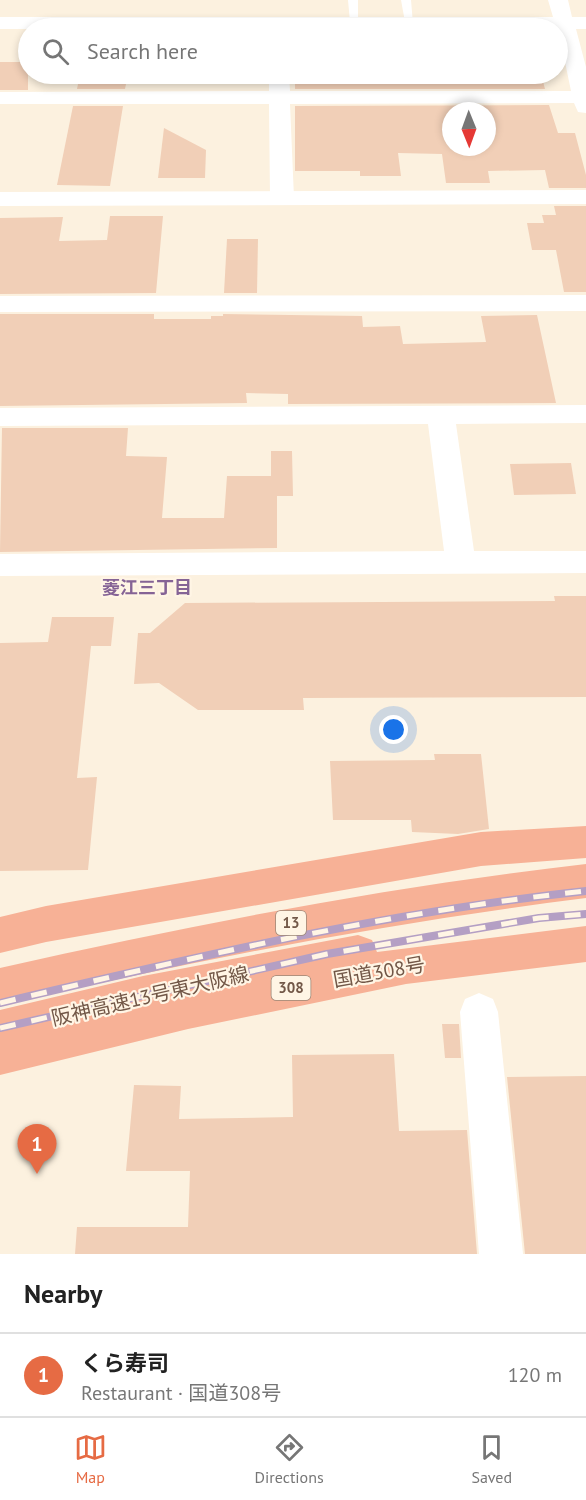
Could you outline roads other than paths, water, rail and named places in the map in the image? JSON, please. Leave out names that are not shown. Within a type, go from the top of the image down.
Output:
[{"type":"highway","points":[[0,935],[58,922],[481,849],[586,842]]},
{"type":"highway","name":"13","points":[[0,987],[131,956],[301,921],[473,894],[586,881]]},
{"type":"highway","name":"阪神高速13号東大阪線","points":[[0,1030],[143,995],[309,961],[483,933],[586,923]]},
{"type":"highway","name":"国道308号","points":[[0,1055],[188,1009],[406,965],[586,944]]},
{"type":"street","points":[[278,18],[279,0]]},
{"type":"street","points":[[558,0],[563,18]]},
{"type":"street","points":[[568,23],[586,22]]},
{"type":"street","points":[[0,23],[18,23]]},
{"type":"street","points":[[0,98],[585,100],[568,38]]},
{"type":"street","points":[[279,84],[282,198]]},
{"type":"street","points":[[0,199],[586,197]]},
{"type":"street","points":[[0,304],[586,303]]},
{"type":"street","points":[[441,414],[460,563]]},
{"type":"street","points":[[0,417],[586,414]]},
{"type":"street","points":[[0,565],[586,562]]},
{"type":"street","points":[[479,1012],[501,1254]]},
{"type":"lane","points":[[353,0],[355,18]]},
{"type":"lane","points":[[406,0],[409,18]]},
{"type":"railway","points":[[0,1003],[218,953],[364,924],[438,911],[586,891]]},
{"type":"railway","points":[[0,1028],[327,954],[539,918],[586,914]]},
{"type":"place","name":"くら寿司","points":[[37,1174]]},
{"type":"district","name":"菱江三丁目","points":[[147,588]]}]
